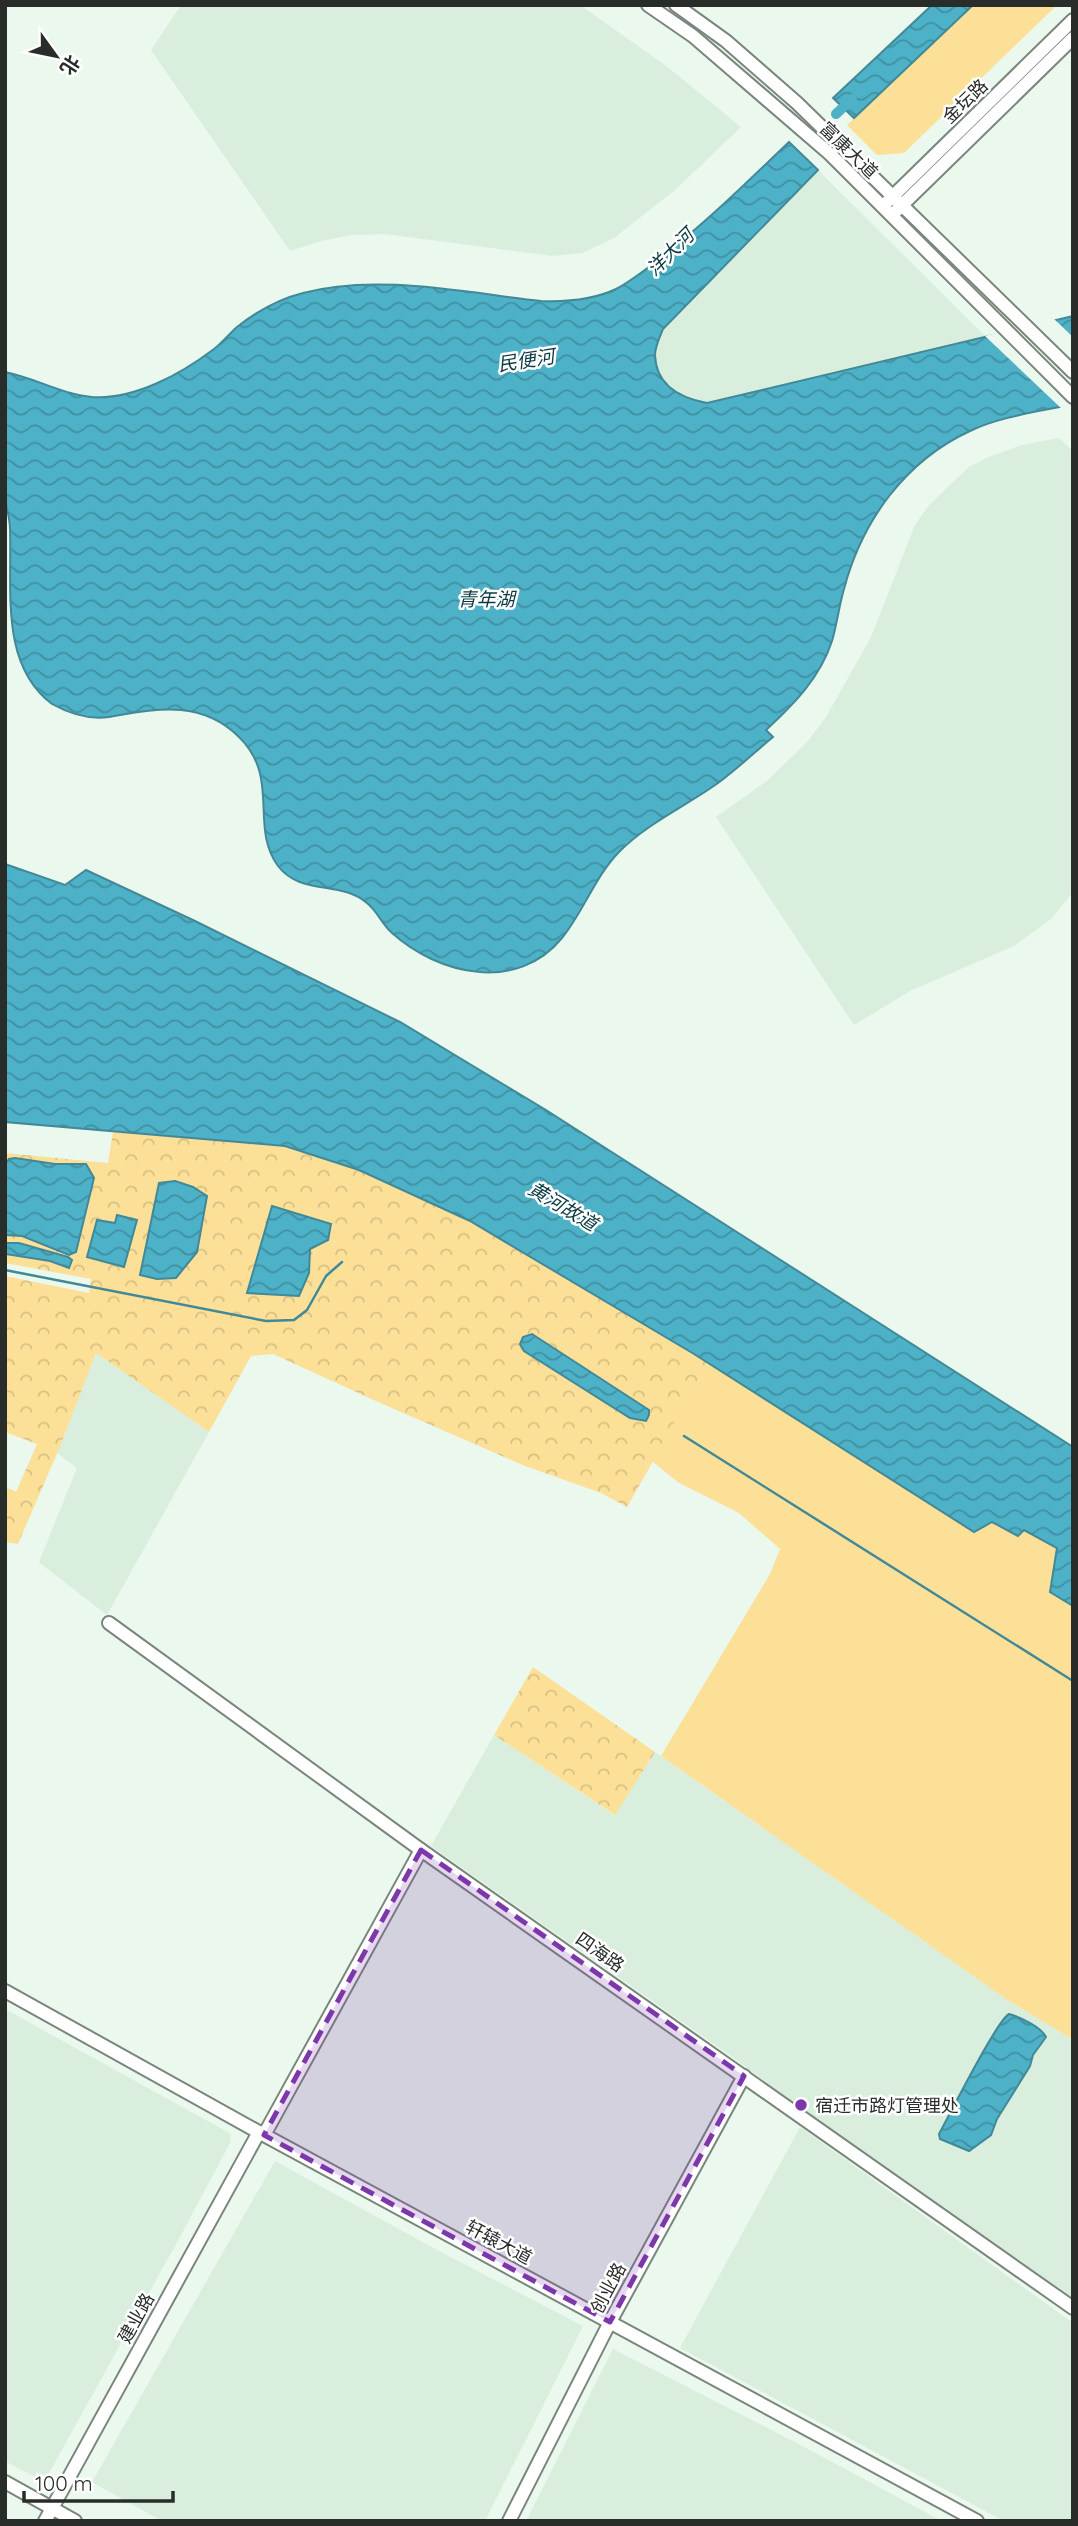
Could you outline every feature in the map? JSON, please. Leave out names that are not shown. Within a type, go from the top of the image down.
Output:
[{"type":"street","name":"富康大道","points":[[648,5],[693,36],[830,154],[1073,397]]},
{"type":"street","name":"富康大道","points":[[676,5],[726,41],[797,103],[1073,372]]},
{"type":"street","name":"金坛路","points":[[887,211],[1073,20]]},
{"type":"street","name":"金坛路","points":[[898,200],[1073,38]]},
{"type":"street","points":[[939,263],[951,252]]},
{"type":"street","name":"四海路","points":[[109,1623],[421,1850],[1073,2308]]},
{"type":"street","name":"建业路","points":[[45,2521],[421,1850]]},
{"type":"street","name":"轩辕大道","points":[[5,1991],[261,2134],[977,2521]]},
{"type":"street","name":"创业路","points":[[509,2521],[610,2322],[744,2076]]},
{"type":"street","points":[[5,2482],[75,2521]]},
{"type":"highlighted area","points":[[421,1850],[744,2076],[610,2322],[264,2135]]},
{"type":"shaded area","points":[[181,5],[580,5],[665,65],[741,127],[675,190],[614,238],[582,253],[552,256],[385,234],[351,235],[290,251],[151,50]]},
{"type":"shaded area","points":[[818,170],[985,336],[727,400],[707,403],[690,400],[675,393],[661,381],[654,354],[663,329]]},
{"type":"shaded area","points":[[1059,438],[1073,451],[1073,892],[1051,919],[1014,946],[910,991],[854,1025],[716,817],[767,781],[808,741],[826,717],[871,637],[915,525],[929,505],[969,467],[1022,445]]},
{"type":"shaded area","points":[[96,1353],[209,1432],[107,1615],[39,1562],[77,1468],[57,1453]]},
{"type":"shaded area","points":[[494,1735],[614,1815],[655,1752],[1003,1997],[1073,2040],[1073,2300],[431,1846]]},
{"type":"shaded area","points":[[5,2009],[231,2134],[230,2143],[181,2235],[44,2482],[5,2461]]},
{"type":"shaded area","points":[[800,2127],[1073,2323],[1071,2521],[1004,2521],[680,2348]]},
{"type":"shaded area","points":[[275,2161],[583,2326],[485,2521],[162,2521],[92,2482]]},
{"type":"shaded area","points":[[613,2349],[795,2442],[942,2521],[526,2521]]},
{"type":"green space","points":[[973,5],[1057,5],[904,153],[877,155],[847,125]]},
{"type":"green space","points":[[113,1132],[285,1146],[359,1170],[470,1221],[709,1363],[627,1507],[601,1493],[525,1466],[273,1354],[251,1356],[209,1432],[96,1353],[18,1544],[5,1542],[5,1494],[8,1488],[16,1492],[37,1444],[5,1432],[5,1276],[89,1293],[91,1279],[5,1263],[5,1153],[108,1163]]},
{"type":"green space","points":[[709,1363],[974,1531],[992,1522],[1018,1536],[1024,1530],[1058,1548],[1050,1592],[1073,1606],[1073,2040],[1003,1997],[661,1756],[770,1574],[780,1549],[739,1513],[679,1483],[652,1461]]},
{"type":"green space","points":[[533,1667],[655,1752],[615,1815],[494,1735]]},
{"type":"water","points":[[932,5],[973,5],[854,118],[833,98]]},
{"type":"water","name":"青年湖","points":[[789,142],[818,170],[663,329],[655,352],[656,366],[671,389],[688,398],[707,403],[1073,316],[1073,404],[1007,418],[970,431],[925,459],[906,476],[889,496],[862,540],[844,589],[832,641],[821,667],[796,700],[766,730],[773,737],[718,783],[655,823],[620,851],[603,871],[570,928],[544,955],[523,966],[501,972],[478,972],[455,968],[411,948],[385,926],[371,906],[356,896],[298,881],[278,866],[266,835],[259,769],[252,753],[239,737],[224,725],[194,712],[177,710],[144,711],[101,718],[86,717],[52,704],[35,688],[16,648],[12,625],[10,525],[4,481],[5,372],[92,397],[108,397],[140,390],[187,367],[214,349],[244,321],[268,307],[303,293],[331,287],[422,286],[541,301],[570,301],[598,296],[629,282],[681,242]]},
{"type":"water","name":"黄河故道","points":[[5,864],[65,885],[86,870],[400,1022],[546,1110],[1073,1447],[1073,1606],[1050,1592],[1057,1548],[1024,1530],[1018,1536],[992,1522],[974,1532],[694,1354],[470,1221],[359,1170],[285,1146],[5,1122]]},
{"type":"water","points":[[9,1159],[55,1164],[86,1164],[94,1178],[76,1252],[69,1255],[22,1236],[5,1235],[5,1164]]},
{"type":"water","points":[[175,1181],[193,1187],[207,1196],[197,1252],[176,1278],[157,1279],[140,1275],[159,1183]]},
{"type":"water","points":[[272,1206],[331,1224],[328,1240],[310,1249],[309,1273],[299,1296],[247,1293]]},
{"type":"water","points":[[117,1215],[137,1220],[124,1267],[87,1257],[97,1220],[115,1223]]},
{"type":"water","points":[[5,1243],[19,1243],[72,1260],[69,1268],[50,1261],[5,1254]]},
{"type":"water","points":[[532,1334],[649,1410],[646,1421],[630,1418],[524,1351],[520,1344],[523,1337]]},
{"type":"water","points":[[1009,2014],[1035,2026],[1046,2037],[1033,2055],[1030,2066],[997,2119],[991,2135],[969,2151],[940,2139],[939,2134],[974,2069],[995,2032]]},
{"type":"pier","points":[[1052,317],[1073,337],[1073,407],[1063,410],[985,336]]},
{"type":"waterway","name":"洋大河","points":[[836,114],[852,99]]},
{"type":"waterway","points":[[5,1270],[266,1321],[294,1320],[307,1310],[326,1276],[342,1262]]},
{"type":"waterway","points":[[684,1436],[1073,1681]]},
{"type":"place","name":"宿迁市路灯管理处","points":[[801,2105]]},
{"type":"water label","name":"民便河","points":[[526,360]]}]
